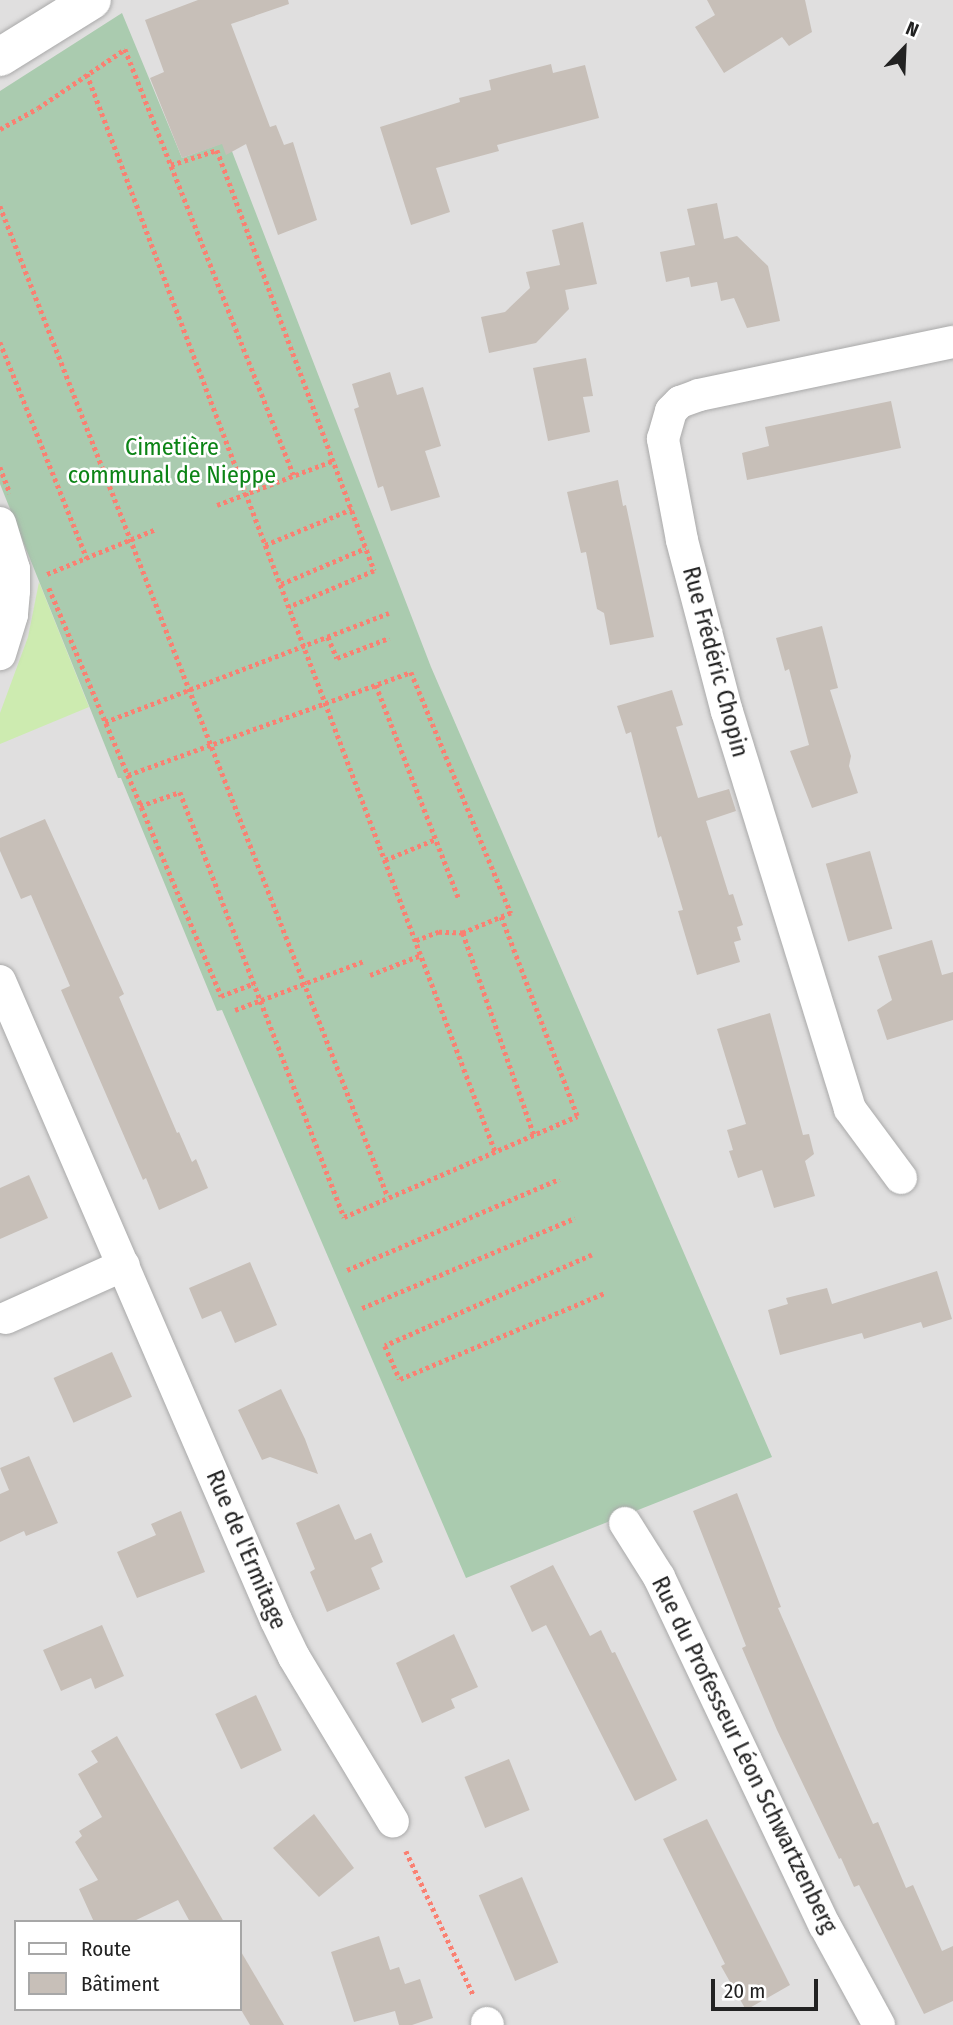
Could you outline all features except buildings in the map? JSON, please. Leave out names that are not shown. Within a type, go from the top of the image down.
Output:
[{"type":"street","points":[[0,57],[92,0]]},
{"type":"street","name":"Rue Frédéric Chopin","points":[[901,1178],[850,1109],[715,672],[682,540],[663,439],[665,423],[680,401],[953,342]]},
{"type":"street","points":[[0,654],[12,615],[14,580],[7,514]]},
{"type":"street","name":"Rue de l'Ermitage","points":[[0,981],[281,1631],[393,1822]]},
{"type":"street","points":[[6,1318],[124,1265]]},
{"type":"street","name":"Rue du Professeur Léon Schwartzenberg","points":[[625,1523],[659,1577],[825,1926],[879,2025]]},
{"type":"path","points":[[0,129],[38,108],[125,49],[294,475]]},
{"type":"path","points":[[87,74],[495,1152]]},
{"type":"path","points":[[171,166],[217,150],[335,460],[374,571],[289,607]]},
{"type":"path","points":[[0,206],[388,1198]]},
{"type":"path","points":[[0,342],[87,558]]},
{"type":"path","points":[[217,505],[335,460]]},
{"type":"path","points":[[0,467],[7,514]]},
{"type":"path","points":[[265,545],[352,509]]},
{"type":"path","points":[[43,576],[156,529]]},
{"type":"path","points":[[281,584],[366,548]]},
{"type":"path","points":[[38,564],[222,996],[255,983]]},
{"type":"path","points":[[105,722],[389,613]]},
{"type":"path","points":[[328,637],[337,658],[389,638]]},
{"type":"path","points":[[128,775],[411,673],[511,913],[463,933],[439,932],[416,941]]},
{"type":"path","points":[[376,685],[459,899]]},
{"type":"path","points":[[141,806],[180,792],[344,1217],[577,1116],[501,917]]},
{"type":"path","points":[[385,860],[436,839]]},
{"type":"path","points":[[463,933],[534,1135]]},
{"type":"path","points":[[370,975],[421,955]]},
{"type":"path","points":[[235,1010],[364,961]]},
{"type":"path","points":[[347,1270],[559,1180]]},
{"type":"path","points":[[362,1308],[575,1218]]},
{"type":"path","points":[[592,1255],[385,1346],[400,1379],[605,1293]]},
{"type":"path","points":[[393,1822],[487,2024]]},
{"type":"shaded area","points":[[0,0],[953,0],[953,2025],[0,2025]]},
{"type":"green space","name":"Cimetière communal de Nieppe","points":[[122,13],[182,158],[228,141],[431,667],[772,1457],[466,1578],[222,1010],[217,1011],[121,778],[118,778],[0,484],[0,91]]},
{"type":"green space","points":[[39,582],[89,707],[0,744],[0,713],[28,637]]}]
